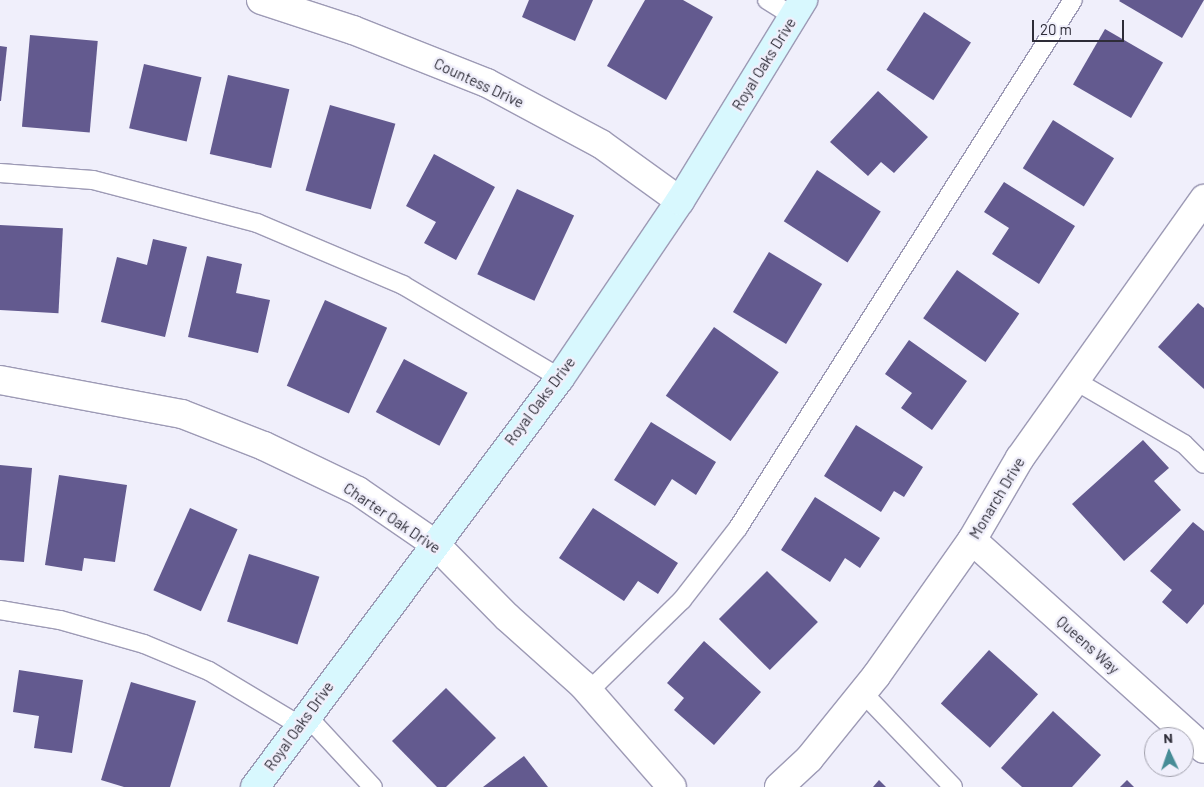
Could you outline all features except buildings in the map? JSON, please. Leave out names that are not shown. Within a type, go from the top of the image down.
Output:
[{"type":"street","name":"Countess Drive","points":[[261,0],[353,30],[487,84],[601,144],[680,201]]},
{"type":"street","name":"Royal Oaks Drive","points":[[255,787],[302,720],[560,378],[680,201],[798,8]]},
{"type":"street","name":"Monarch Drive","points":[[779,787],[809,759],[863,693],[972,540],[1074,380],[1204,199]]},
{"type":"street","name":"Charter Oak Drive","points":[[0,380],[182,414],[264,446],[358,491],[435,544],[588,691],[672,787]]},
{"type":"street","name":"Queens Way","points":[[972,540],[1204,749]]},
{"type":"lane","points":[[767,0],[798,8]]},
{"type":"lane","points":[[588,691],[682,600],[738,528],[1073,0]]},
{"type":"lane","points":[[0,173],[93,180],[257,223],[403,285],[560,378]]},
{"type":"lane","points":[[1074,380],[1176,438],[1204,464]]},
{"type":"lane","points":[[0,610],[60,620],[144,644],[209,671],[302,720],[373,787]]},
{"type":"lane","points":[[863,693],[953,787]]}]
